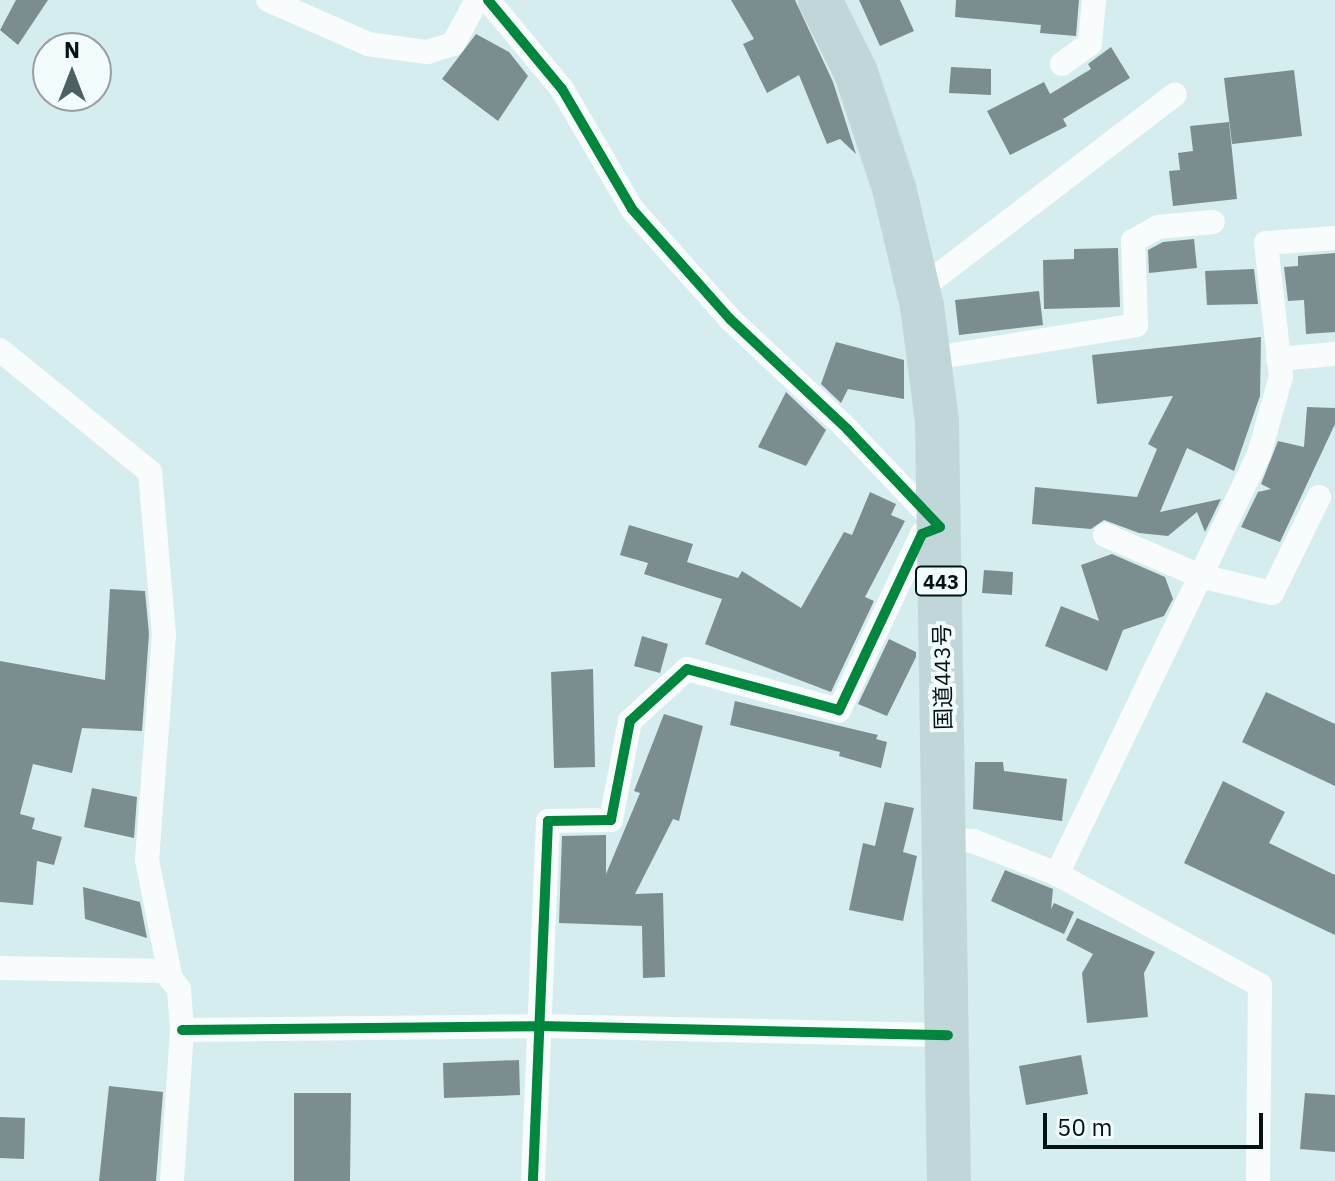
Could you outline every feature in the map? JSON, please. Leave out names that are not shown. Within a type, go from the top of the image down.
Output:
[{"type":"highway","name":"国道443号","points":[[820,0],[856,73],[894,188],[919,290],[937,421],[949,1181]]},
{"type":"street","points":[[268,0],[368,44],[427,52],[453,44],[477,0]]},
{"type":"street","points":[[488,0],[562,89],[632,209],[730,319],[847,429],[940,527],[922,534],[839,710],[687,669],[630,721],[611,820],[548,821],[533,1181]]},
{"type":"street","points":[[1062,64],[1090,44],[1094,0]]},
{"type":"street","points":[[919,290],[1175,94]]},
{"type":"street","points":[[929,359],[1136,325],[1133,241],[1158,227],[1213,222]]},
{"type":"street","points":[[1057,874],[1259,454],[1281,377],[1266,243],[1335,238]]},
{"type":"street","points":[[0,350],[150,472],[164,634],[158,762],[147,860],[171,980]]},
{"type":"street","points":[[1278,359],[1335,354]]},
{"type":"street","points":[[1105,535],[1200,576],[1272,593],[1319,497]]},
{"type":"street","points":[[944,839],[973,841],[1057,874],[1260,985],[1258,1181]]},
{"type":"street","points":[[0,968],[165,971],[179,989],[182,1030],[172,1181]]},
{"type":"street","points":[[182,1030],[540,1026],[948,1035]]},
{"type":"building","points":[[16,0],[48,0],[18,45],[0,30]]},
{"type":"building","points":[[731,0],[795,0],[833,82],[856,154],[840,139],[827,144],[799,75],[767,93],[743,44],[754,39]]},
{"type":"building","points":[[859,0],[900,0],[914,31],[880,46]]},
{"type":"building","points":[[956,0],[1079,0],[1076,36],[1040,33],[1041,25],[955,17]]},
{"type":"building","points":[[476,34],[509,52],[528,76],[498,121],[442,79]]},
{"type":"building","points":[[1111,47],[1130,78],[1063,119],[1067,126],[1010,155],[987,111],[1044,82],[1050,94],[1091,69],[1088,64]]},
{"type":"building","points":[[951,67],[991,69],[991,95],[949,93]]},
{"type":"building","points":[[1294,70],[1302,136],[1232,144],[1224,78]]},
{"type":"building","points":[[1229,122],[1237,199],[1173,206],[1169,171],[1180,170],[1178,153],[1193,151],[1190,126]]},
{"type":"building","points":[[1194,239],[1197,268],[1149,273],[1148,250],[1163,242]]},
{"type":"building","points":[[1118,248],[1120,307],[1044,309],[1043,260],[1074,259],[1074,249]]},
{"type":"building","points":[[1335,253],[1335,332],[1306,334],[1304,300],[1288,301],[1284,267],[1298,266],[1298,256]]},
{"type":"building","points":[[1254,269],[1258,304],[1207,305],[1205,271]]},
{"type":"building","points":[[1039,291],[1043,325],[959,335],[955,300]]},
{"type":"building","points":[[1261,337],[1260,396],[1234,471],[1187,448],[1160,512],[1221,499],[1205,532],[1197,512],[1168,536],[1139,533],[1104,520],[1091,529],[1032,524],[1035,487],[1137,497],[1157,449],[1148,444],[1173,396],[1097,404],[1092,355]]},
{"type":"building","points":[[836,342],[904,360],[904,399],[848,389],[841,403],[821,384]]},
{"type":"building","points":[[786,392],[826,430],[806,466],[758,447]]},
{"type":"building","points":[[1307,407],[1335,408],[1335,424],[1280,542],[1241,527],[1258,492],[1271,489],[1261,484],[1278,441],[1304,447]]},
{"type":"building","points":[[870,492],[896,504],[891,515],[905,521],[865,597],[874,601],[831,692],[705,644],[722,599],[644,574],[648,563],[620,555],[629,525],[693,544],[687,562],[738,578],[742,571],[801,608],[844,532],[852,535]]},
{"type":"building","points":[[1112,554],[1165,577],[1173,599],[1164,616],[1123,630],[1107,671],[1045,646],[1061,606],[1099,621],[1081,565]]},
{"type":"building","points":[[984,570],[1013,572],[1012,595],[982,593]]},
{"type":"building","points":[[110,589],[145,591],[149,634],[142,731],[82,728],[72,773],[33,764],[20,814],[35,818],[32,829],[62,837],[54,865],[37,861],[33,905],[0,902],[0,661],[105,680]]},
{"type":"building","points":[[642,636],[668,644],[660,673],[634,666]]},
{"type":"building","points":[[889,639],[916,652],[916,657],[887,716],[858,704]]},
{"type":"building","points":[[593,669],[595,767],[554,768],[551,672]]},
{"type":"building","points":[[1266,692],[1335,724],[1335,786],[1242,742]]},
{"type":"building","points":[[735,701],[878,735],[876,739],[887,742],[881,768],[839,756],[840,752],[730,725]]},
{"type":"building","points":[[664,714],[703,726],[679,821],[673,819],[635,894],[663,893],[665,977],[643,978],[642,926],[559,923],[562,836],[606,835],[606,874],[640,793],[634,791]]},
{"type":"building","points":[[975,762],[1003,762],[1004,771],[1067,779],[1062,821],[973,809]]},
{"type":"building","points":[[1223,781],[1285,812],[1269,843],[1335,875],[1335,935],[1184,863]]},
{"type":"building","points":[[92,788],[137,797],[134,838],[84,827]]},
{"type":"building","points":[[885,802],[914,808],[903,852],[917,856],[903,921],[849,910],[863,843],[875,846]]},
{"type":"building","points":[[1005,870],[1053,889],[1051,909],[1054,903],[1074,912],[1064,934],[991,901]]},
{"type":"building","points":[[83,887],[140,902],[147,938],[85,919]]},
{"type":"building","points":[[1077,918],[1155,952],[1144,973],[1148,1017],[1087,1023],[1082,973],[1093,954],[1066,940]]},
{"type":"building","points":[[1081,1055],[1088,1094],[1026,1105],[1019,1066]]},
{"type":"building","points":[[519,1060],[520,1095],[444,1098],[443,1063]]},
{"type":"building","points":[[109,1086],[163,1092],[156,1181],[99,1181]]},
{"type":"building","points":[[294,1093],[351,1093],[350,1181],[294,1181]]},
{"type":"building","points":[[1305,1093],[1335,1095],[1335,1152],[1300,1149]]},
{"type":"building","points":[[0,1117],[25,1118],[24,1159],[0,1158]]},
{"type":"cycle path","points":[[488,0],[562,89],[632,209],[730,319],[847,429],[940,527],[922,534],[839,710],[687,669],[630,721],[611,820],[548,821],[533,1181]]},
{"type":"cycle path","points":[[182,1030],[540,1026],[948,1035]]}]
